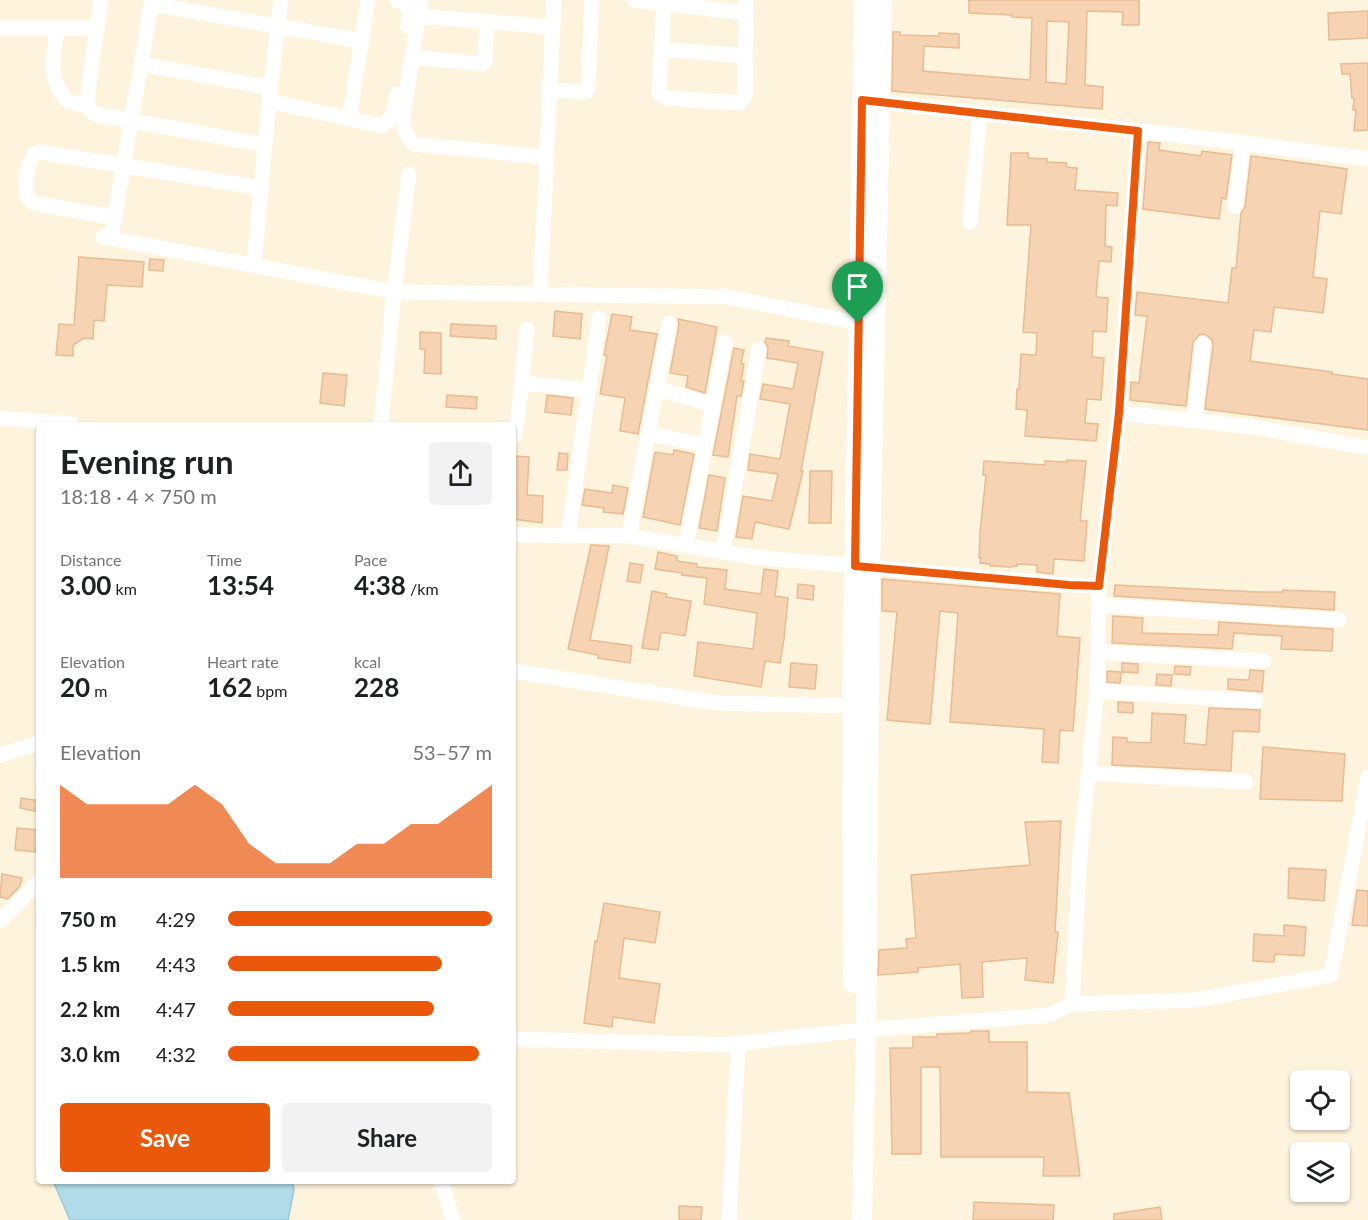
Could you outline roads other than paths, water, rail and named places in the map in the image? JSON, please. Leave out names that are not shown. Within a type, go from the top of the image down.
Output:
[{"type":"street","points":[[101,0],[87,100],[94,114],[265,145]]},
{"type":"street","points":[[254,264],[281,0]]},
{"type":"street","points":[[350,119],[368,0]]},
{"type":"street","points":[[141,64],[270,95],[382,126],[389,122],[394,113],[410,9],[396,0]]},
{"type":"street","points":[[421,0],[403,117],[408,138],[414,144],[546,157]]},
{"type":"street","points":[[540,294],[554,0]]},
{"type":"street","points":[[549,90],[586,92],[588,89],[592,0]]},
{"type":"street","points":[[634,0],[746,7],[745,96],[739,103],[665,98],[659,93],[664,3]]},
{"type":"street","points":[[850,1220],[860,1031],[862,566],[871,101],[864,0]]},
{"type":"street","points":[[862,1220],[852,706],[862,566],[858,323],[871,101],[882,0]]},
{"type":"street","points":[[361,41],[151,2],[123,165],[107,238],[394,292],[728,297],[858,323]]},
{"type":"street","points":[[418,16],[552,27]]},
{"type":"street","points":[[412,57],[481,64],[485,62],[487,22]]},
{"type":"street","points":[[0,28],[96,28]]},
{"type":"street","points":[[57,28],[52,73],[54,81],[67,101],[88,106]]},
{"type":"street","points":[[661,48],[746,56]]},
{"type":"street","points":[[871,101],[1368,159]]},
{"type":"street","points":[[970,223],[980,113]]},
{"type":"street","points":[[1072,1004],[1080,854],[1097,691],[1099,586],[1119,413],[1138,131]]},
{"type":"street","points":[[1235,206],[1243,143]]},
{"type":"street","points":[[105,216],[33,203],[28,200],[25,193],[34,154],[40,152],[261,188]]},
{"type":"street","points":[[381,422],[409,174]]},
{"type":"street","points":[[568,536],[599,318]]},
{"type":"street","points":[[629,536],[669,323]]},
{"type":"street","points":[[516,428],[527,329]]},
{"type":"street","points":[[686,545],[724,342]]},
{"type":"street","points":[[1194,420],[1203,344]]},
{"type":"street","points":[[723,552],[759,350]]},
{"type":"street","points":[[522,383],[589,390]]},
{"type":"street","points":[[657,389],[713,405]]},
{"type":"street","points":[[1119,413],[1255,427],[1368,448]]},
{"type":"street","points":[[0,418],[47,422]]},
{"type":"street","points":[[649,434],[705,445]]},
{"type":"street","points":[[516,535],[629,536],[754,557],[1099,586]]},
{"type":"street","points":[[1099,605],[1339,620]]},
{"type":"street","points":[[1098,652],[1264,661]]},
{"type":"street","points":[[516,671],[717,703],[852,706]]},
{"type":"street","points":[[1097,691],[1256,701]]},
{"type":"street","points":[[0,754],[36,744]]},
{"type":"street","points":[[1089,773],[1246,782]]},
{"type":"street","points":[[516,1039],[738,1044],[1049,1015],[1072,1004],[1196,1000],[1331,975],[1368,777]]},
{"type":"street","points":[[1,918],[36,884]]},
{"type":"street","points":[[729,1220],[738,1044]]},
{"type":"street","points":[[442,1184],[453,1220]]},
{"type":"water","points":[[54,1184],[293,1184],[294,1190],[288,1220],[70,1220]]}]
